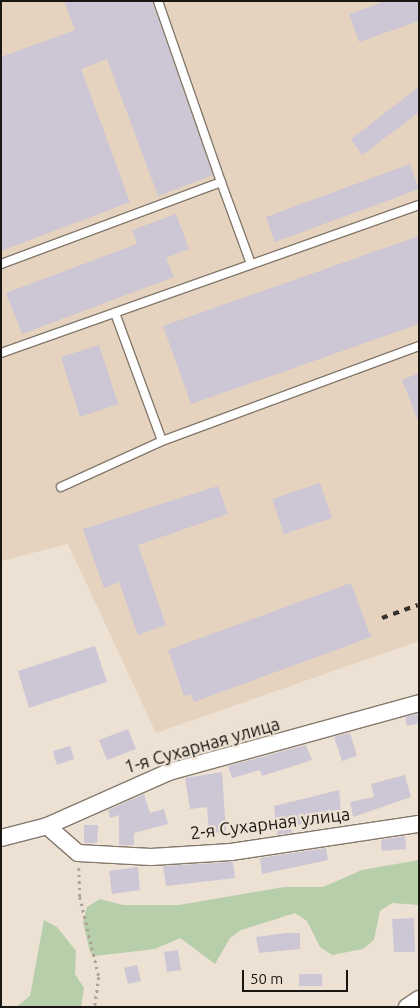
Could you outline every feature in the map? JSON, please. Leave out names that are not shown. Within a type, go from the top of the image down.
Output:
[{"type":"street","name":"1-я Сухарная улица","points":[[1,838],[47,826],[169,772],[419,703]]},
{"type":"street","name":"2-я Сухарная улица","points":[[78,853],[151,857],[231,852],[419,824]]},
{"type":"street","points":[[47,826],[78,853]]},
{"type":"street","points":[[407,1007],[419,999]]},
{"type":"lane","points":[[158,1],[251,264]]},
{"type":"lane","points":[[1,264],[221,182]]},
{"type":"lane","points":[[1,353],[419,205]]},
{"type":"lane","points":[[115,313],[162,441]]},
{"type":"lane","points":[[61,487],[162,441],[419,346]]},
{"type":"path","points":[[78,853],[80,897],[99,977],[95,1007]]},
{"type":"shaded area","points":[[1,1],[419,1],[419,641],[156,733],[68,544],[1,561]]},
{"type":"green space","points":[[419,860],[419,905],[392,903],[380,911],[374,940],[363,949],[332,955],[320,947],[307,921],[295,913],[241,930],[230,938],[215,964],[180,938],[155,949],[95,956],[90,952],[83,922],[87,907],[100,899],[123,905],[179,905],[284,887],[323,887],[362,870]]},
{"type":"green space","points":[[44,920],[57,927],[76,951],[75,974],[84,988],[81,1007],[16,1007],[30,996]]},
{"type":"building","points":[[64,1],[152,1],[213,175],[158,196],[107,59],[81,69],[130,202],[1,251],[1,57],[75,30]]},
{"type":"building","points":[[386,1],[419,1],[419,21],[359,42],[349,14]]},
{"type":"building","points":[[419,87],[419,112],[362,155],[351,139]]},
{"type":"building","points":[[410,164],[419,189],[275,242],[266,217]]},
{"type":"building","points":[[176,214],[189,249],[166,258],[174,277],[22,334],[6,293],[137,244],[132,230]]},
{"type":"building","points":[[419,236],[419,324],[191,404],[163,326]]},
{"type":"building","points":[[99,345],[118,404],[80,417],[61,357]]},
{"type":"building","points":[[419,373],[419,420],[418,421],[402,380]]},
{"type":"building","points":[[320,483],[332,518],[284,534],[272,499]]},
{"type":"building","points":[[218,486],[228,514],[138,545],[166,625],[138,635],[119,582],[104,588],[83,529]]},
{"type":"building","points":[[351,583],[371,637],[194,702],[191,694],[184,696],[168,650]]},
{"type":"building","points":[[95,646],[107,682],[29,708],[18,671]]},
{"type":"building","points":[[419,713],[419,723],[407,726],[405,717]]},
{"type":"building","points":[[128,729],[136,749],[107,760],[99,740]]},
{"type":"building","points":[[350,733],[357,756],[342,761],[334,737]]},
{"type":"building","points":[[306,745],[312,760],[262,776],[260,770],[232,778],[228,766]]},
{"type":"building","points":[[70,746],[74,759],[57,765],[53,751]]},
{"type":"building","points":[[222,772],[226,832],[209,833],[207,807],[190,809],[185,778]]},
{"type":"building","points":[[405,775],[411,797],[353,817],[350,802],[374,797],[371,784]]},
{"type":"building","points":[[339,790],[341,812],[314,816],[315,822],[291,826],[292,833],[277,835],[274,806]]},
{"type":"building","points":[[144,794],[150,813],[164,809],[168,824],[134,833],[134,845],[119,845],[119,815],[110,818],[108,810]]},
{"type":"building","points":[[84,825],[98,825],[97,843],[84,843]]},
{"type":"building","points":[[405,836],[406,849],[382,851],[381,840]]},
{"type":"building","points":[[326,848],[328,860],[262,874],[260,858]]},
{"type":"building","points":[[233,862],[235,878],[166,886],[163,866]]},
{"type":"building","points":[[138,867],[140,890],[112,894],[109,871]]},
{"type":"building","points":[[414,918],[415,952],[394,952],[392,919]]},
{"type":"building","points":[[300,933],[300,949],[259,953],[256,937]]},
{"type":"building","points":[[178,950],[181,970],[167,972],[164,952]]},
{"type":"building","points":[[137,965],[141,981],[128,984],[124,968]]},
{"type":"building","points":[[299,974],[322,974],[322,986],[299,986]]},
{"type":"railway","points":[[382,618],[418,605]]}]
